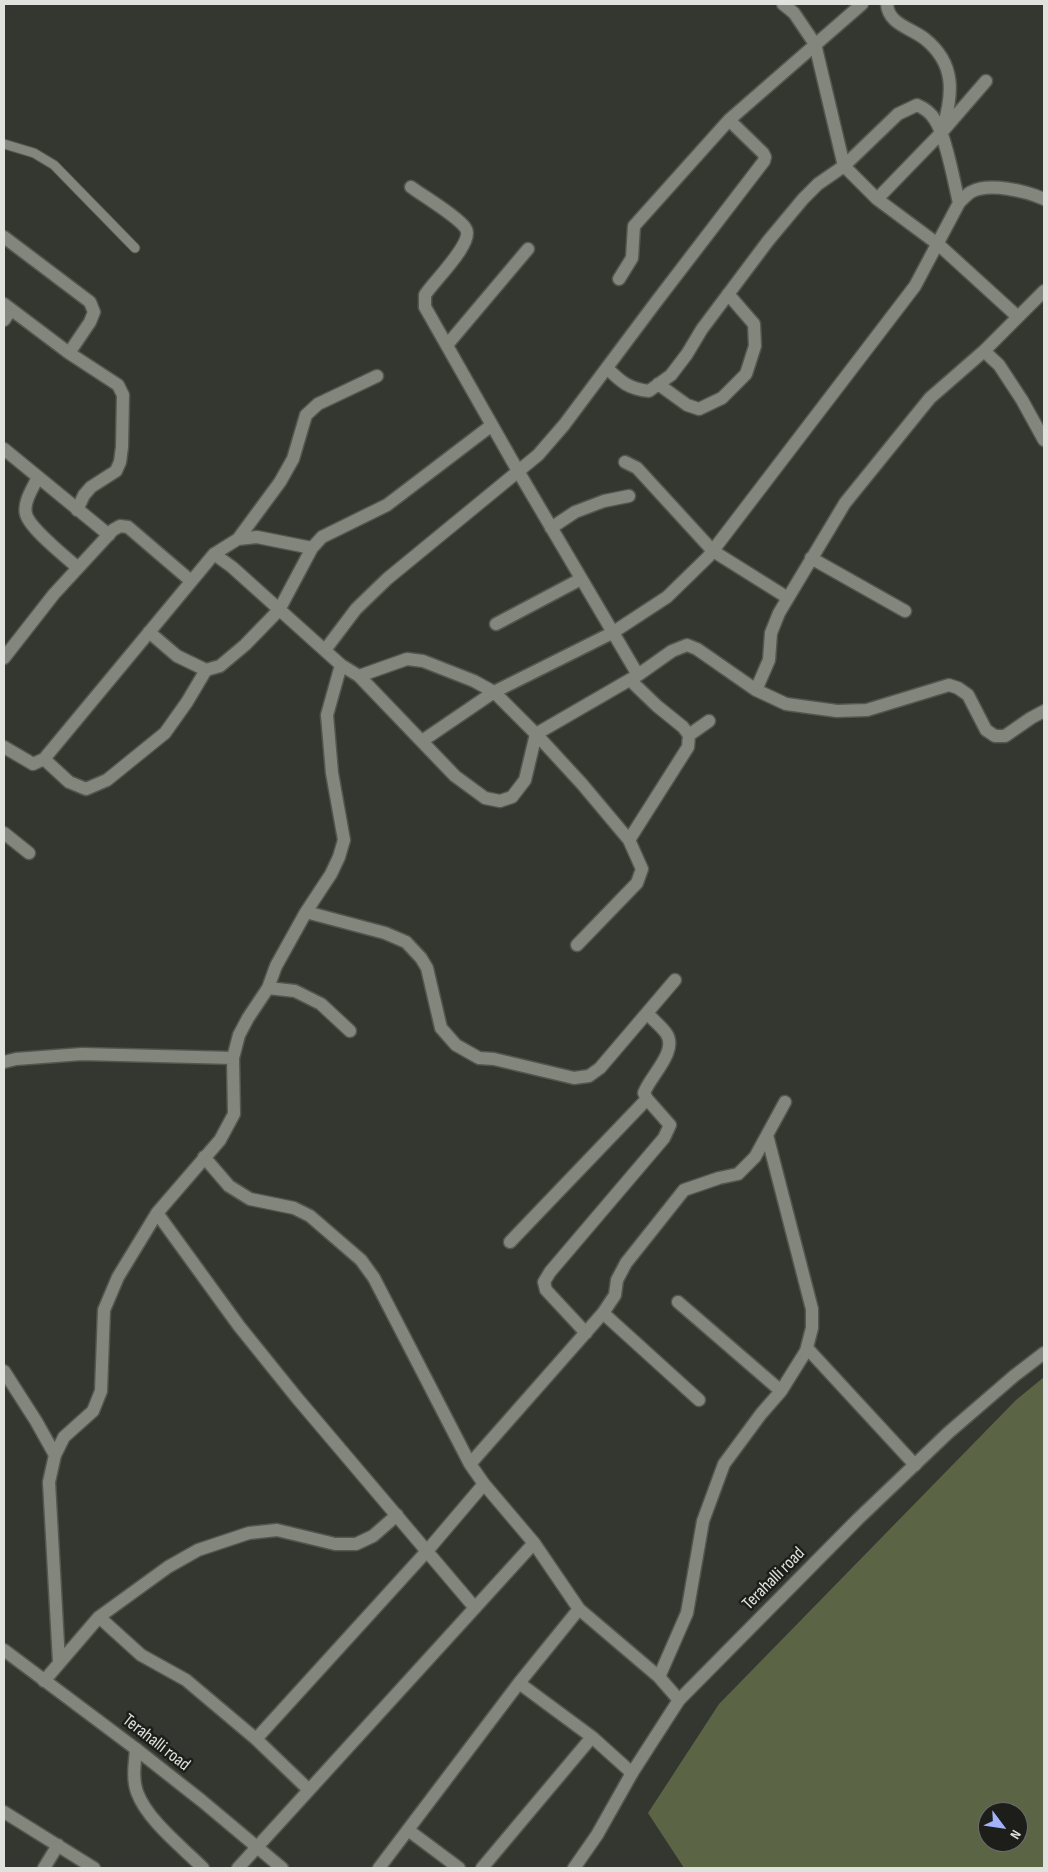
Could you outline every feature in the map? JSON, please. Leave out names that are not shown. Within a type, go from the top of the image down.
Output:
[{"type":"street","points":[[783,4],[794,13],[816,44],[844,166],[876,199],[939,244],[1018,317]]},
{"type":"street","points":[[618,279],[632,258],[634,226],[728,120],[862,4]]},
{"type":"street","points":[[887,4],[889,15],[898,23],[925,39],[941,56],[950,78],[950,103],[941,133]]},
{"type":"street","points":[[876,199],[941,133],[986,81]]},
{"type":"street","points":[[607,368],[621,382],[636,390],[649,391],[671,375],[728,294],[803,199],[818,184],[844,166],[898,114],[911,107],[917,105],[934,118],[941,133],[960,203]]},
{"type":"street","points":[[325,650],[356,609],[387,579],[538,455],[564,425],[764,162],[765,157],[763,153],[728,120]]},
{"type":"street","points":[[411,187],[460,222],[467,230],[468,237],[463,249],[425,295],[425,307],[612,633],[634,677],[657,706],[683,727],[689,735],[688,747],[629,840]]},
{"type":"street","points":[[422,741],[494,692],[612,633],[667,596],[713,551],[915,286],[966,195],[976,190],[995,188],[1014,189],[1044,199]]},
{"type":"street","points":[[4,237],[90,302],[94,312],[90,322],[69,353]]},
{"type":"street","points":[[447,345],[528,249]]},
{"type":"street","points":[[756,690],[769,660],[771,633],[779,613],[845,503],[930,398],[984,351],[1044,291]]},
{"type":"street","points":[[658,384],[687,406],[699,409],[722,398],[746,374],[755,346],[754,324],[728,294]]},
{"type":"street","points":[[6,312],[118,384],[123,395],[120,462],[116,471],[91,487],[84,495],[77,510]]},
{"type":"street","points":[[984,351],[999,365],[1022,400],[1044,440]]},
{"type":"street","points":[[4,746],[33,764],[44,759],[214,554],[238,539],[280,482],[290,464],[306,415],[318,404],[377,376]]},
{"type":"street","points":[[148,632],[177,656],[206,670],[220,666],[245,645],[279,610],[312,548],[322,537],[368,516],[386,505],[492,425]]},
{"type":"street","points":[[4,449],[109,535]]},
{"type":"street","points":[[625,462],[637,468],[713,551],[788,598]]},
{"type":"street","points":[[38,477],[26,500],[26,514],[33,527],[78,568]]},
{"type":"street","points":[[551,528],[575,512],[604,501],[629,496]]},
{"type":"street","points":[[4,658],[54,594],[109,535],[120,526],[128,527],[191,581]]},
{"type":"street","points":[[238,539],[257,536],[312,548]]},
{"type":"street","points":[[214,554],[341,665],[359,676],[455,776],[485,798],[500,802],[512,796],[525,780],[536,734],[634,677],[672,650],[687,645],[697,649],[756,690],[786,704],[837,711],[867,710],[949,685],[958,688],[968,696],[986,730],[996,736],[1005,736],[1044,711]]},
{"type":"street","points":[[811,558],[904,611]]},
{"type":"street","points":[[496,624],[581,579]]},
{"type":"street","points":[[359,676],[407,659],[423,660],[474,681],[494,692],[582,784],[629,840],[642,869],[637,883],[577,945]]},
{"type":"street","points":[[60,1662],[49,1482],[55,1455],[64,1438],[93,1411],[101,1391],[104,1310],[118,1277],[157,1213],[220,1140],[234,1114],[233,1058],[240,1036],[248,1018],[268,988],[276,966],[306,912],[331,874],[339,858],[344,840],[332,773],[327,715],[341,665]]},
{"type":"street","points":[[44,759],[70,782],[86,789],[107,780],[165,732],[187,702],[206,670]]},
{"type":"street","points":[[689,735],[709,721]]},
{"type":"street","points":[[4,833],[29,853]]},
{"type":"street","points":[[306,912],[385,933],[406,942],[421,958],[427,968],[441,1028],[456,1045],[479,1058],[494,1059],[574,1078],[589,1076],[600,1068],[675,980]]},
{"type":"street","points":[[268,988],[295,991],[321,1004],[350,1031]]},
{"type":"street","points":[[586,1333],[546,1290],[544,1282],[550,1272],[664,1138],[670,1125],[644,1093],[646,1086],[668,1054],[670,1042],[666,1034],[647,1013]]},
{"type":"street","points":[[4,1062],[16,1059],[82,1054],[233,1058]]},
{"type":"street","points":[[510,1242],[647,1099]]},
{"type":"street","points":[[470,1464],[603,1313],[615,1295],[617,1280],[626,1263],[684,1190],[719,1178],[738,1174],[755,1157],[786,1102]]},
{"type":"street","points":[[660,1677],[687,1613],[704,1522],[724,1464],[761,1414],[781,1391],[807,1348],[812,1328],[812,1309],[767,1135]]},
{"type":"street","points":[[204,1157],[229,1186],[250,1199],[294,1208],[316,1221],[361,1260],[374,1278],[470,1464],[484,1484],[534,1543],[580,1609],[660,1677],[679,1700]]},
{"type":"street","points":[[157,1213],[238,1326],[475,1608]]},
{"type":"street","points":[[678,1302],[781,1391]]},
{"type":"street","points":[[603,1313],[699,1400]]},
{"type":"street","points":[[807,1348],[915,1464]]},
{"type":"street","name":"Terahalli road","points":[[574,1868],[597,1835],[632,1773],[679,1700],[915,1464],[1014,1376],[1044,1353]]},
{"type":"street","points":[[4,1372],[36,1421],[55,1455]]},
{"type":"street","points":[[256,1739],[427,1551],[484,1484]]},
{"type":"street","points":[[44,1681],[100,1617],[168,1567],[198,1550],[249,1533],[277,1530],[335,1544],[356,1544],[373,1536],[397,1515]]},
{"type":"street","points":[[238,1868],[534,1543]]},
{"type":"street","points":[[379,1868],[519,1683],[580,1609]]},
{"type":"street","points":[[100,1617],[141,1655],[186,1680],[256,1739],[308,1789]]},
{"type":"street","name":"Terahalli road","points":[[4,1650],[136,1749],[282,1868]]},
{"type":"street","points":[[519,1683],[592,1737],[632,1773]]},
{"type":"street","points":[[482,1868],[592,1737]]},
{"type":"street","points":[[136,1749],[134,1773],[137,1791],[148,1812],[203,1868]]},
{"type":"street","points":[[4,1812],[94,1868]]},
{"type":"street","points":[[408,1830],[459,1868]]},
{"type":"street","points":[[44,1868],[58,1845]]},
{"type":"lane","points":[[4,144],[34,153],[54,165],[135,248]]},
{"type":"green space","points":[[1044,1377],[1044,1868],[684,1868],[648,1813],[719,1704],[1016,1400]]}]
